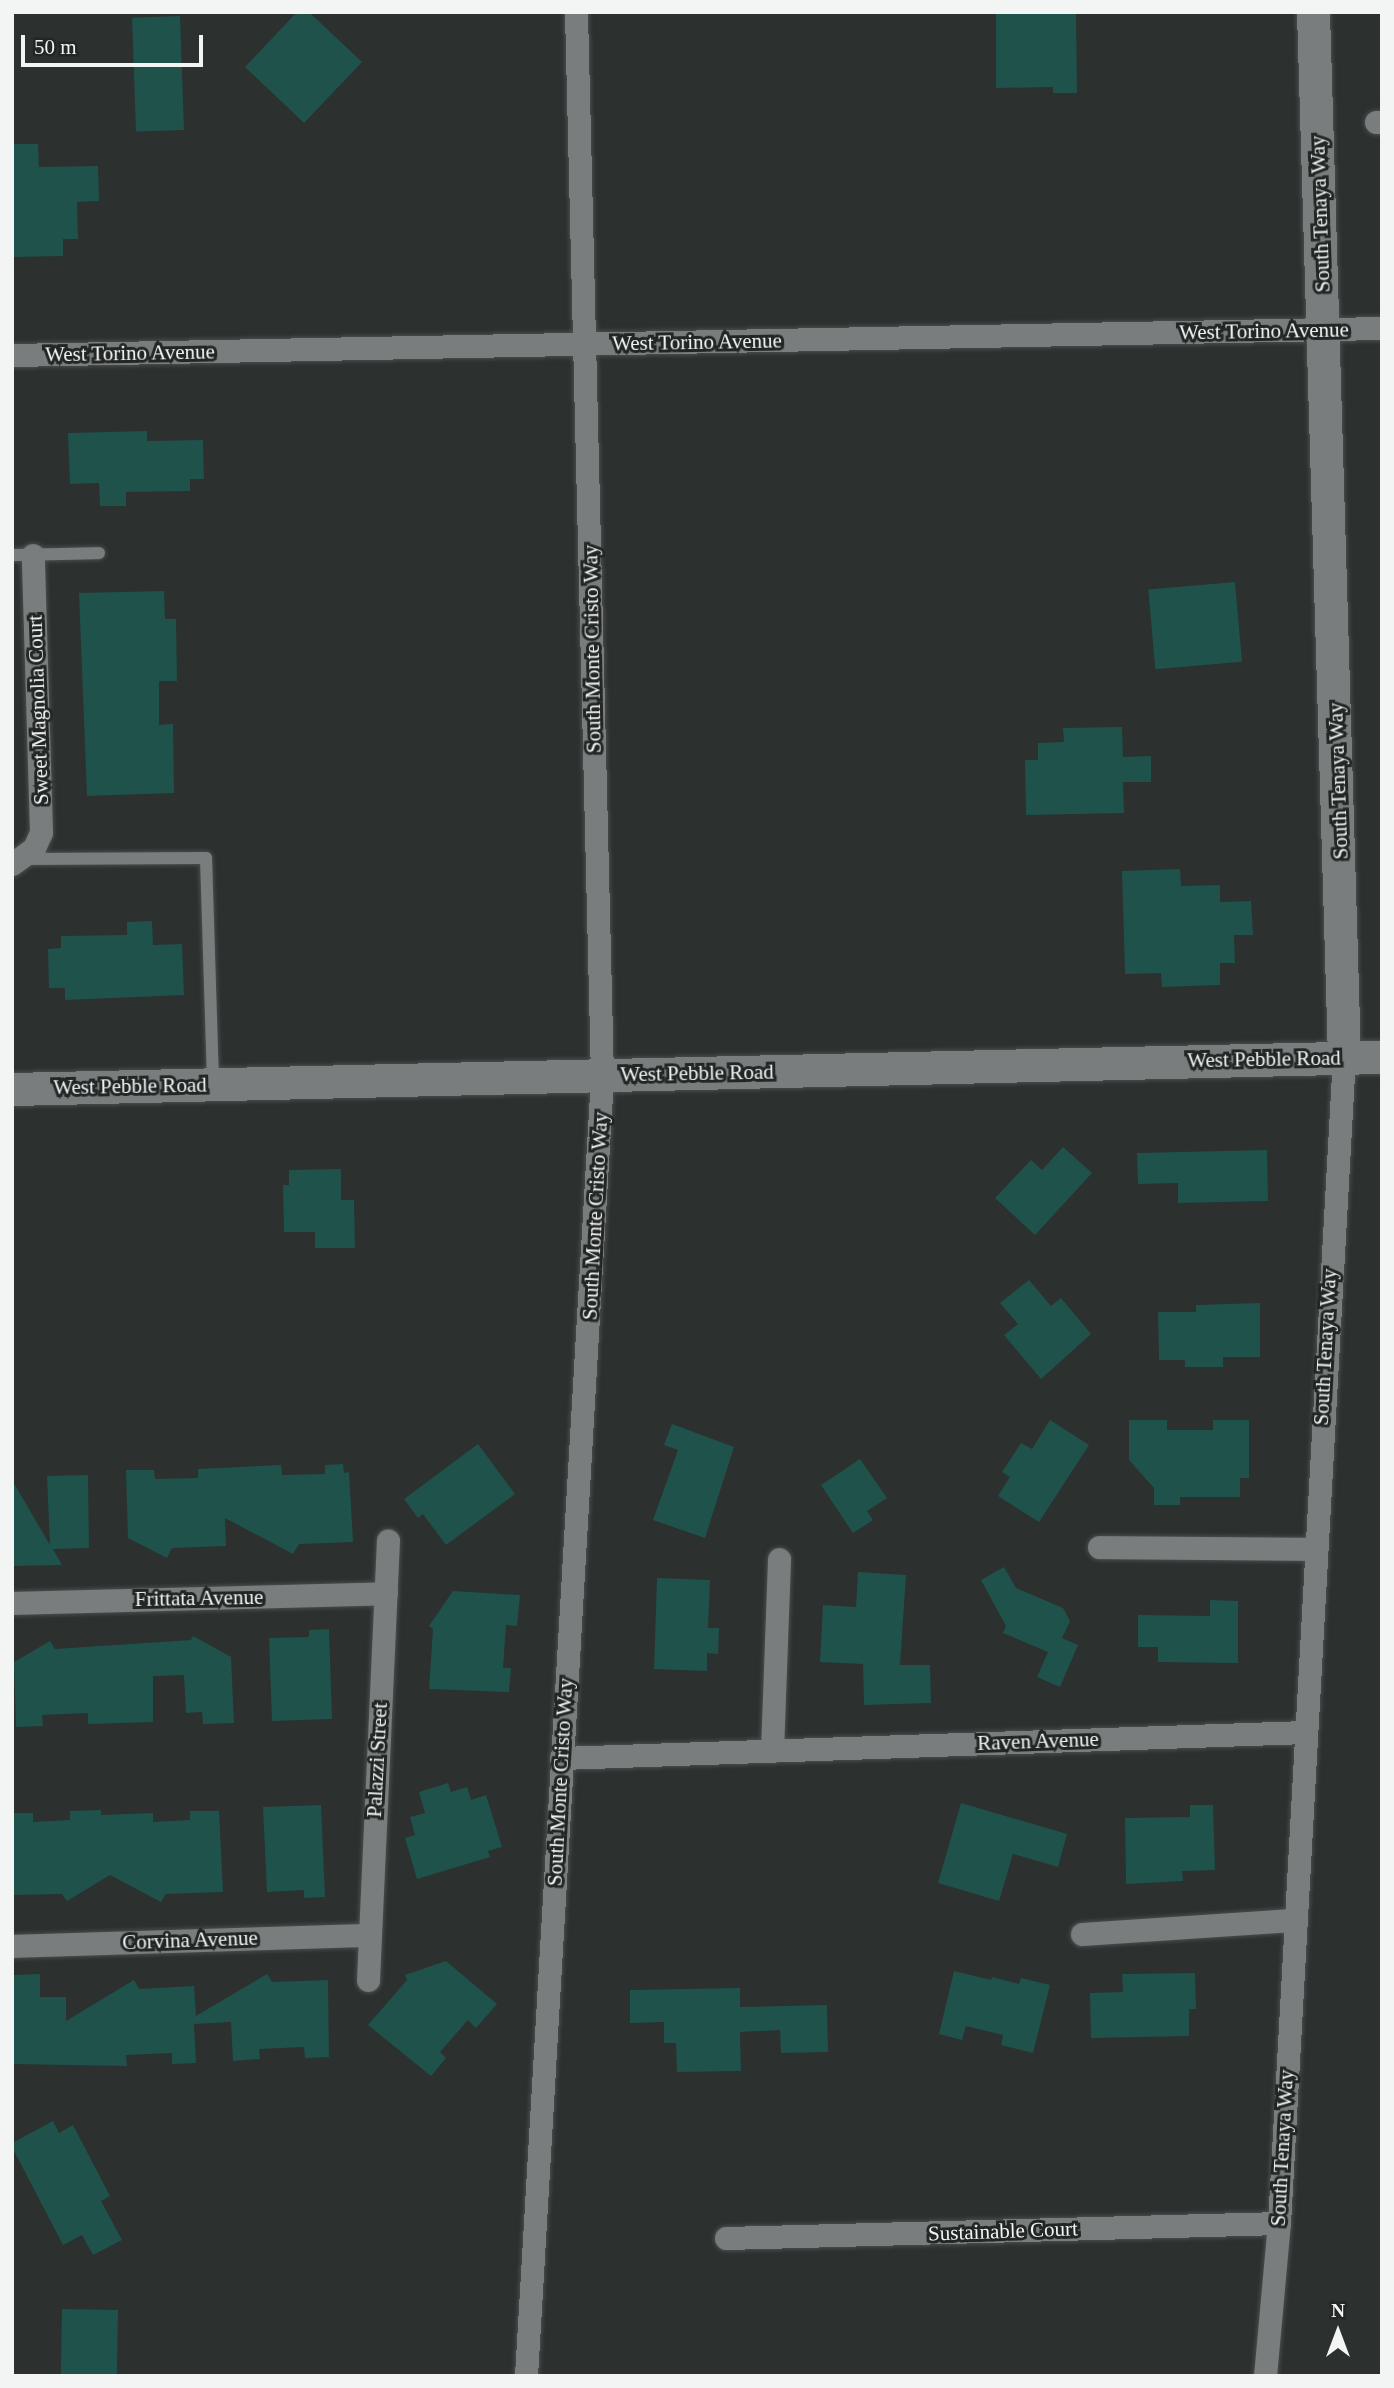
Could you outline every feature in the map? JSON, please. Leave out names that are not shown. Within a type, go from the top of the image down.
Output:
[{"type":"street","name":"South Monte Cristo Way","points":[[526,2376],[603,1076],[576,12]]},
{"type":"street","name":"South Tenaya Way","points":[[1265,2376],[1279,2223],[1293,1920],[1344,1057],[1325,330],[1313,12]]},
{"type":"street","name":"West Torino Avenue","points":[[12,355],[1382,328]]},
{"type":"street","name":"Sweet Magnolia Court","points":[[18,862],[41,832],[22,555]]},
{"type":"street","name":"West Pebble Road","points":[[12,1089],[1382,1057]]},
{"type":"street","name":"Palazzi Street","points":[[368,1980],[388,1540]]},
{"type":"street","points":[[1099,1547],[1314,1549]]},
{"type":"street","points":[[772,1751],[779,1559]]},
{"type":"street","name":"Frittata Avenue","points":[[12,1603],[386,1593]]},
{"type":"street","name":"Raven Avenue","points":[[561,1758],[1305,1732]]},
{"type":"street","points":[[1082,1934],[1293,1920]]},
{"type":"street","name":"Corvina Avenue","points":[[12,1946],[369,1935]]},
{"type":"street","name":"Sustainable Court","points":[[726,2238],[1279,2223]]},
{"type":"lane","points":[[22,555],[99,553]]},
{"type":"lane","points":[[18,862],[206,858],[213,1084]]},
{"type":"building","points":[[297,12],[309,12],[362,62],[304,123],[245,67]]},
{"type":"building","points":[[996,12],[1076,12],[1077,93],[1053,93],[1053,87],[996,88]]},
{"type":"building","points":[[180,16],[184,130],[136,132],[132,18]]},
{"type":"building","points":[[12,144],[38,144],[39,167],[98,166],[99,201],[77,202],[78,239],[63,239],[63,256],[12,257]]},
{"type":"building","points":[[147,431],[147,441],[203,440],[204,479],[190,479],[190,491],[126,492],[126,506],[100,506],[99,483],[70,484],[68,433]]},
{"type":"building","points":[[1235,582],[1242,662],[1155,669],[1148,590]]},
{"type":"building","points":[[164,591],[165,619],[176,619],[177,681],[159,681],[159,725],[173,724],[174,793],[87,796],[79,593]]},
{"type":"building","points":[[1122,727],[1123,757],[1151,756],[1151,782],[1123,782],[1124,813],[1026,815],[1025,760],[1038,760],[1038,743],[1064,742],[1063,728]]},
{"type":"building","points":[[1180,869],[1181,886],[1220,885],[1220,902],[1251,901],[1253,935],[1234,935],[1235,963],[1220,963],[1220,985],[1162,987],[1161,973],[1125,974],[1122,871]]},
{"type":"building","points":[[152,921],[153,945],[182,944],[184,995],[65,1000],[65,988],[49,988],[48,949],[61,948],[61,936],[127,935],[127,922]]},
{"type":"building","points":[[1063,1147],[1092,1173],[1035,1235],[995,1198],[1031,1160],[1042,1170]]},
{"type":"building","points":[[1267,1150],[1268,1201],[1178,1203],[1178,1183],[1138,1184],[1137,1153]]},
{"type":"building","points":[[341,1169],[341,1200],[354,1200],[355,1248],[315,1248],[315,1232],[284,1232],[283,1185],[289,1185],[289,1170]]},
{"type":"building","points":[[1029,1280],[1051,1306],[1061,1298],[1091,1334],[1041,1379],[1004,1335],[1018,1324],[1000,1303]]},
{"type":"building","points":[[1260,1303],[1260,1357],[1223,1357],[1223,1367],[1185,1367],[1185,1360],[1159,1360],[1158,1312],[1196,1312],[1196,1305]]},
{"type":"building","points":[[1050,1420],[1089,1445],[1039,1522],[998,1496],[1010,1477],[1002,1472],[1021,1443],[1032,1449]]},
{"type":"building","points":[[1129,1420],[1167,1420],[1167,1430],[1213,1430],[1213,1420],[1249,1420],[1249,1478],[1240,1478],[1240,1497],[1180,1497],[1180,1505],[1154,1505],[1154,1488],[1129,1460]]},
{"type":"building","points":[[672,1424],[734,1447],[705,1538],[653,1520],[678,1450],[664,1445]]},
{"type":"building","points":[[478,1444],[515,1494],[446,1545],[423,1514],[418,1518],[404,1499]]},
{"type":"building","points":[[860,1459],[887,1498],[867,1511],[873,1520],[853,1533],[821,1485]]},
{"type":"building","points":[[343,1464],[344,1473],[349,1472],[353,1542],[299,1544],[293,1554],[225,1518],[226,1546],[172,1548],[167,1558],[128,1538],[126,1470],[154,1470],[155,1479],[198,1478],[198,1469],[281,1465],[282,1475],[325,1474],[325,1465]]},
{"type":"building","points":[[88,1475],[89,1548],[53,1549],[62,1565],[12,1566],[12,1480],[50,1545],[47,1476]]},
{"type":"building","points":[[1004,1567],[1016,1588],[1063,1608],[1070,1621],[1062,1638],[1078,1645],[1060,1687],[1037,1677],[1048,1652],[1003,1633],[1006,1626],[981,1580]]},
{"type":"building","points":[[858,1572],[906,1575],[900,1665],[930,1665],[931,1703],[864,1705],[863,1664],[820,1662],[823,1605],[856,1607]]},
{"type":"building","points":[[657,1578],[710,1580],[708,1628],[719,1628],[718,1654],[707,1653],[707,1671],[654,1669]]},
{"type":"building","points":[[453,1591],[520,1595],[517,1626],[506,1625],[503,1668],[511,1668],[509,1692],[429,1689],[433,1629],[429,1626]]},
{"type":"building","points":[[1210,1600],[1238,1601],[1238,1663],[1158,1662],[1158,1647],[1138,1647],[1138,1615],[1210,1616]]},
{"type":"building","points":[[329,1629],[332,1719],[272,1721],[269,1638],[309,1637],[309,1630]]},
{"type":"building","points":[[193,1636],[231,1657],[234,1723],[203,1724],[202,1712],[186,1713],[184,1675],[153,1676],[153,1722],[88,1724],[88,1713],[42,1715],[43,1726],[16,1727],[14,1662],[50,1641],[55,1649],[191,1640]]},
{"type":"building","points":[[448,1783],[451,1792],[467,1787],[471,1800],[486,1795],[502,1847],[488,1851],[490,1857],[417,1879],[405,1838],[415,1835],[410,1817],[425,1813],[419,1792]]},
{"type":"building","points":[[961,1803],[1067,1834],[1058,1867],[1013,1854],[999,1901],[938,1883]]},
{"type":"building","points":[[321,1805],[325,1897],[304,1898],[304,1890],[267,1892],[263,1807]]},
{"type":"building","points":[[1190,1805],[1213,1805],[1215,1870],[1182,1871],[1183,1881],[1126,1884],[1125,1818],[1190,1817]]},
{"type":"building","points":[[101,1810],[101,1815],[153,1813],[153,1822],[190,1820],[190,1811],[219,1811],[223,1892],[166,1894],[161,1902],[110,1875],[67,1901],[62,1894],[12,1895],[12,1813],[33,1813],[33,1822],[70,1820],[70,1811]]},
{"type":"building","points":[[446,1961],[497,2004],[476,2028],[468,2020],[440,2052],[446,2058],[431,2076],[368,2025],[407,1980],[405,1975]]},
{"type":"building","points":[[954,1971],[991,1980],[992,1977],[1019,1984],[1021,1978],[1050,1985],[1033,2053],[1001,2045],[1003,2035],[966,2026],[962,2040],[939,2034]]},
{"type":"building","points":[[1195,1973],[1196,2009],[1189,2009],[1189,2036],[1091,2038],[1090,1993],[1123,1992],[1122,1974]]},
{"type":"building","points":[[40,1974],[40,1997],[66,1997],[66,2021],[134,1980],[139,1989],[194,1986],[196,2016],[267,1974],[272,1982],[328,1980],[329,2057],[305,2058],[304,2047],[259,2049],[260,2059],[233,2061],[231,2022],[194,2024],[196,2063],[172,2064],[172,2053],[126,2055],[127,2066],[12,2064],[12,1975]]},
{"type":"building","points":[[740,1988],[740,2007],[827,2005],[828,2052],[781,2053],[780,2030],[740,2032],[741,2071],[677,2072],[676,2043],[664,2043],[664,2022],[630,2023],[630,1990]]},
{"type":"building","points":[[53,2121],[59,2133],[73,2125],[110,2196],[101,2201],[122,2240],[93,2255],[82,2235],[63,2245],[12,2147],[12,2143]]},
{"type":"building","points":[[62,2309],[118,2310],[117,2376],[61,2376]]}]
